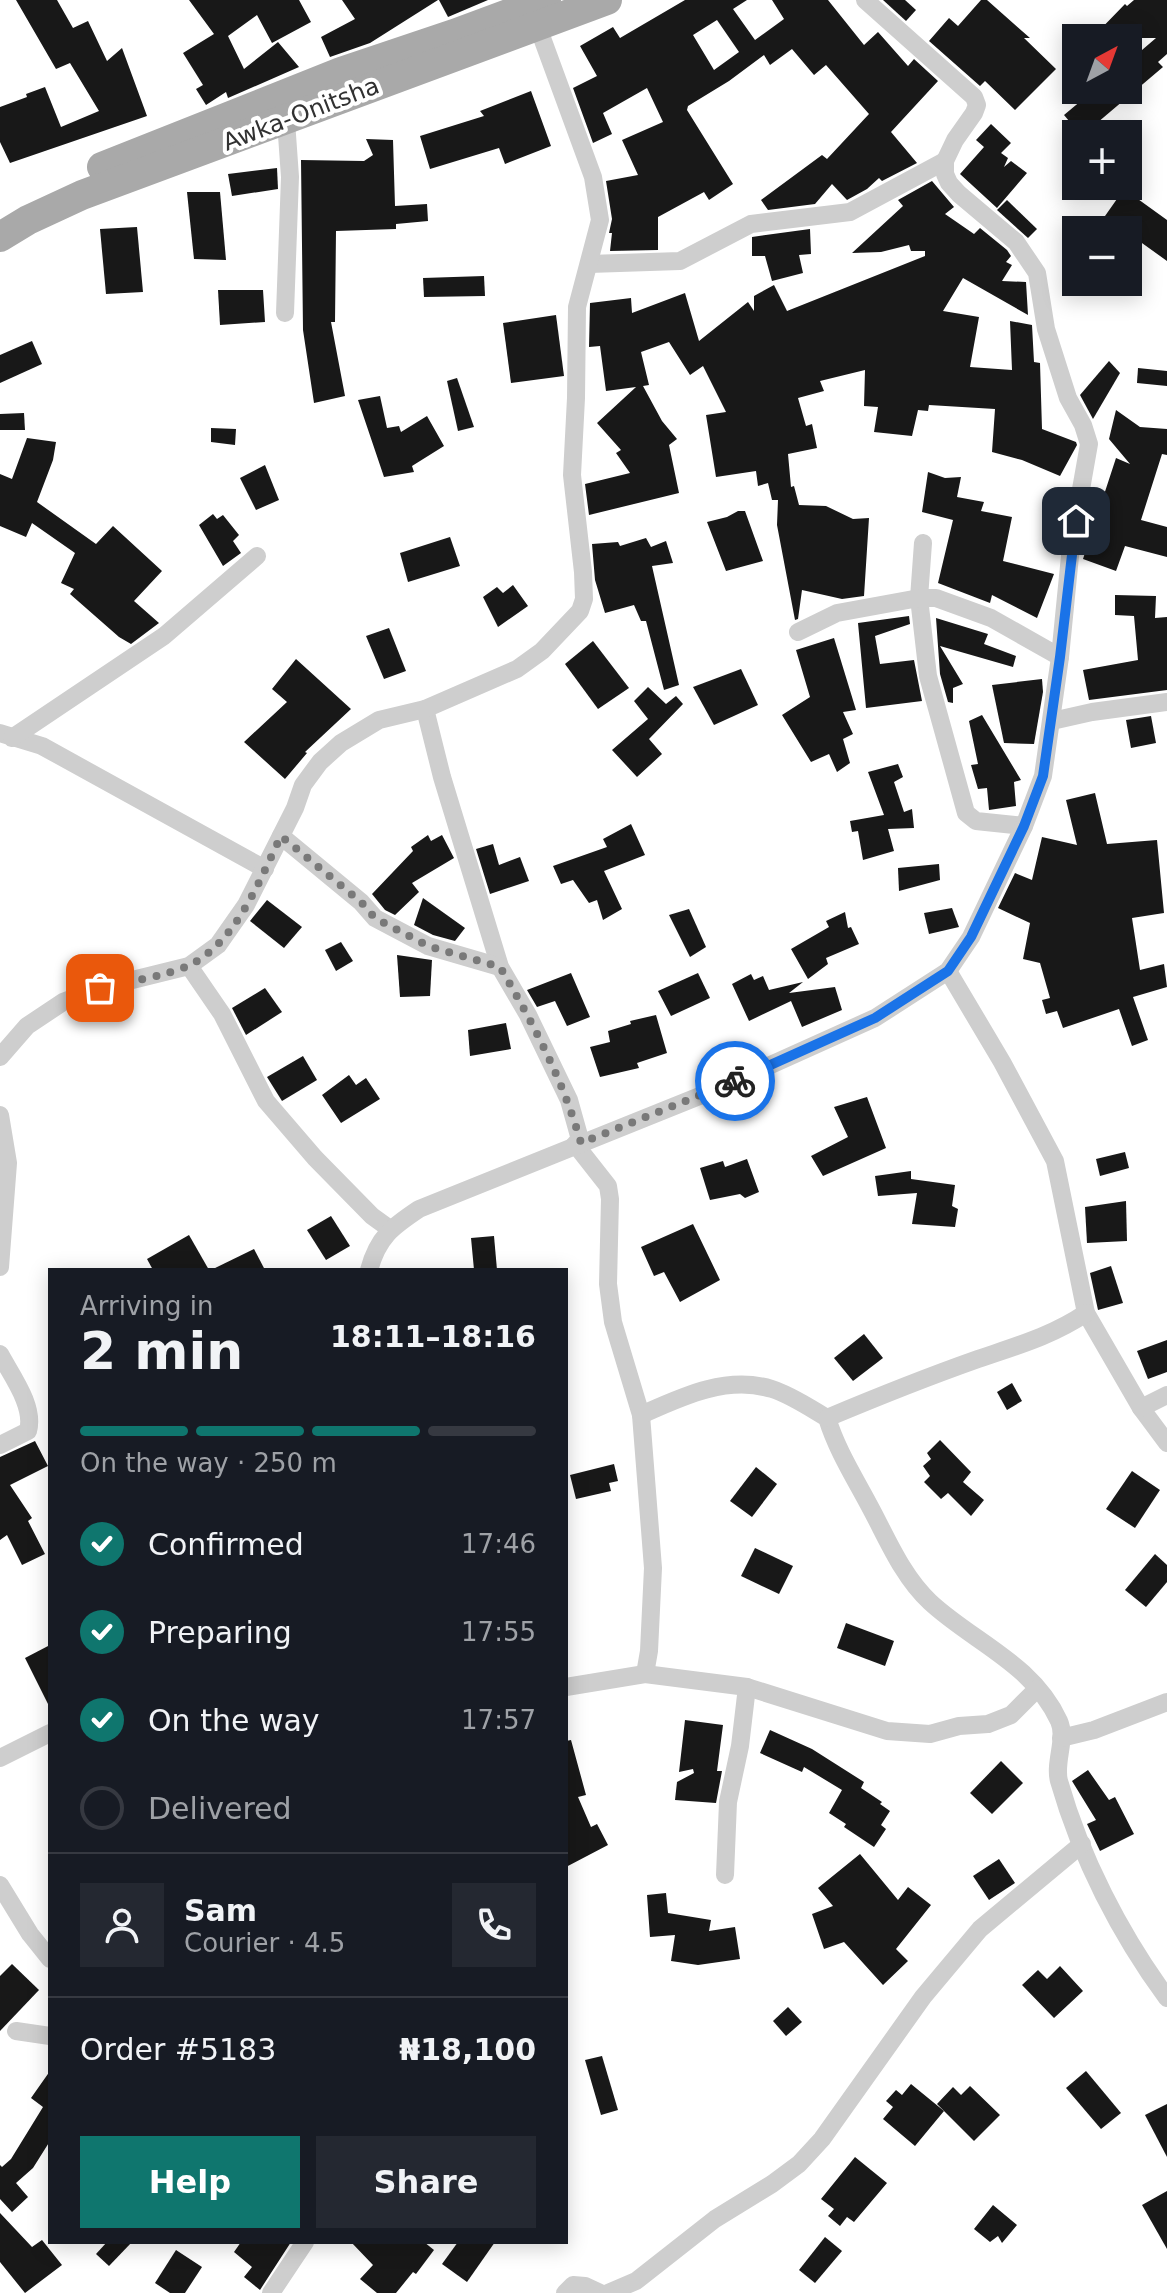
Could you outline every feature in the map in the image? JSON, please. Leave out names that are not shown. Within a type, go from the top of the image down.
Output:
[{"type":"main road","name":"Awka-Onitsha","points":[[0,213],[64,182],[341,72],[454,34],[588,3]]},
{"type":"main road","name":"Awka-Onitsha","points":[[0,237],[82,195],[416,70],[542,13]]},
{"type":"street","points":[[370,1268],[375,1250],[390,1229],[419,1209],[717,1089],[875,1018],[948,971],[971,937],[1024,826],[1043,776],[1060,657],[1071,546],[1089,444],[1083,425],[1068,398],[1046,329],[1037,273],[1016,242],[949,183],[945,174],[945,161],[974,113],[977,105],[974,97],[865,0]]},
{"type":"street","points":[[0,1057],[27,1026],[63,1002],[100,988],[189,966],[218,945],[246,905],[303,785],[320,762],[379,720],[425,709],[517,669],[542,651],[580,611],[584,599],[583,572],[572,475],[577,307],[600,220],[593,177],[542,13]]},
{"type":"street","points":[[285,313],[290,177],[286,121]]},
{"type":"street","points":[[589,264],[680,261],[751,224],[850,212],[945,161]]},
{"type":"street","points":[[923,543],[919,598],[928,676],[966,813],[976,821],[1024,826]]},
{"type":"street","points":[[6,736],[164,636],[257,556]]},
{"type":"street","points":[[798,632],[837,613],[919,598],[936,598],[991,618],[1060,657]]},
{"type":"street","points":[[1052,721],[1167,702]]},
{"type":"street","points":[[425,709],[442,777],[500,967],[528,1015],[569,1100],[578,1144],[608,1186],[608,1284],[613,1322],[641,1415],[653,1568],[645,1674]]},
{"type":"street","points":[[6,736],[42,746],[265,869]]},
{"type":"street","points":[[281,836],[361,902],[375,918],[428,946],[500,967]]},
{"type":"street","points":[[189,966],[222,1014],[266,1101],[315,1158],[372,1216],[390,1229]]},
{"type":"street","points":[[948,971],[1055,1161],[1086,1313],[1141,1408],[1167,1443]]},
{"type":"street","points":[[0,1115],[8,1163],[0,1267]]},
{"type":"street","points":[[827,1418],[935,1375],[1041,1338],[1064,1328],[1086,1313]]},
{"type":"street","points":[[0,1354],[27,1407],[30,1421],[28,1431],[0,1445]]},
{"type":"street","points":[[641,1415],[687,1395],[718,1386],[753,1385],[773,1389],[827,1418],[848,1471],[912,1581],[948,1617],[1004,1655],[1037,1689],[1060,1723],[1058,1778],[1082,1844],[1137,1957],[1167,1998]]},
{"type":"street","points":[[1141,1408],[1167,1395]]},
{"type":"street","points":[[568,1687],[645,1674],[747,1687],[887,1731],[930,1734],[959,1726],[988,1724],[1011,1715],[1037,1689]]},
{"type":"street","points":[[725,1875],[728,1802],[740,1746],[747,1687]]},
{"type":"street","points":[[1061,1738],[1094,1730],[1167,1702]]},
{"type":"street","points":[[0,1758],[48,1734]]},
{"type":"street","points":[[608,2293],[636,2281],[715,2219],[799,2164],[822,2139],[923,1997],[980,1929],[1082,1844]]},
{"type":"street","points":[[0,1885],[30,1934],[48,1956]]},
{"type":"street","points":[[16,2031],[48,2036]]},
{"type":"street","points":[[271,2293],[304,2244]]},
{"type":"street","points":[[565,2293],[573,2285],[585,2286],[600,2293]]},
{"type":"building","points":[[16,0],[57,0],[73,28],[88,21],[107,61],[122,48],[147,116],[10,163],[0,142],[0,107],[45,87],[61,127],[99,111],[70,63],[56,69]]},
{"type":"building","points":[[189,0],[299,0],[311,22],[272,43],[257,15],[228,36],[244,69],[278,42],[299,67],[228,98],[226,92],[206,105],[196,89],[203,85],[183,53],[214,34]]},
{"type":"building","points":[[342,0],[438,0],[370,43],[330,57],[321,37],[355,19]]},
{"type":"building","points":[[439,0],[488,0],[448,17]]},
{"type":"building","points":[[685,0],[747,0],[733,9],[755,40],[784,19],[772,0],[828,0],[864,45],[878,32],[908,66],[914,59],[938,81],[891,132],[917,163],[882,181],[879,178],[847,200],[832,184],[815,204],[768,210],[761,200],[822,155],[827,159],[869,114],[826,65],[814,75],[792,49],[770,65],[764,55],[688,106],[687,110],[733,184],[709,200],[704,192],[658,217],[658,250],[610,251],[612,219],[606,181],[638,175],[622,140],[663,122],[647,88],[603,113],[612,134],[593,143],[573,88],[597,76],[580,46],[613,27],[620,38]],"holes":[[[717,20],[739,52],[714,70],[693,35]]]},
{"type":"building","points":[[883,0],[905,0],[916,10],[906,21]]},
{"type":"building","points":[[981,0],[987,0],[1030,38],[1024,38],[1056,69],[1015,110],[985,81],[980,86],[929,41],[949,18],[958,26]]},
{"type":"building","points":[[1134,0],[1167,0],[1167,54],[1158,62],[1163,67],[1142,85],[1142,50],[1156,38],[1142,38],[1142,24],[1106,24],[1125,4],[1127,6]]},
{"type":"building","points":[[531,91],[551,146],[505,164],[499,148],[430,169],[420,136],[484,116],[480,111]]},
{"type":"building","points":[[1077,104],[1119,104],[1101,120],[1068,120],[1064,115]]},
{"type":"building","points":[[991,124],[1011,143],[1001,153],[1008,158],[1004,167],[1011,161],[1027,173],[997,208],[960,174],[984,147],[976,140]]},
{"type":"building","points":[[366,139],[393,140],[395,206],[427,204],[428,221],[396,224],[396,229],[336,231],[335,322],[331,322],[345,396],[314,403],[303,330],[301,160],[364,161],[373,155]]},
{"type":"building","points":[[277,168],[278,189],[232,196],[228,174]]},
{"type":"building","points":[[932,181],[954,207],[945,214],[974,234],[980,228],[1007,250],[1011,256],[1006,262],[1012,265],[1002,281],[1026,282],[1028,315],[963,278],[943,311],[979,317],[970,367],[1012,370],[1010,321],[1032,325],[1034,362],[1040,363],[1042,429],[1077,445],[1060,476],[1022,460],[992,452],[995,409],[929,405],[928,411],[918,410],[912,436],[874,432],[878,407],[864,406],[865,370],[820,381],[824,391],[798,398],[806,426],[812,424],[817,448],[788,454],[791,487],[794,486],[799,505],[826,506],[853,519],[869,518],[864,596],[842,599],[802,590],[798,619],[795,620],[777,525],[778,500],[772,500],[768,483],[758,486],[756,471],[716,477],[706,415],[726,412],[703,366],[690,375],[669,342],[641,352],[649,385],[643,386],[662,421],[677,439],[669,445],[679,493],[589,515],[585,484],[630,473],[616,453],[621,450],[597,423],[636,387],[606,391],[600,346],[589,347],[590,303],[631,298],[632,313],[685,293],[699,341],[748,302],[754,311],[754,296],[774,285],[787,311],[925,256],[925,251],[911,251],[909,245],[881,252],[852,253],[903,206],[898,200]]},
{"type":"building","points":[[187,192],[220,192],[226,260],[194,259]]},
{"type":"building","points":[[1007,200],[1037,229],[1028,238],[997,210]]},
{"type":"building","points":[[1116,200],[1139,200],[1167,220],[1167,261],[1142,243],[1142,216],[1105,216]]},
{"type":"building","points":[[137,227],[143,292],[106,294],[100,229]]},
{"type":"building","points":[[810,229],[811,254],[799,255],[803,273],[772,281],[765,256],[752,256],[752,237]]},
{"type":"building","points":[[484,276],[485,296],[424,297],[423,278]]},
{"type":"building","points":[[218,290],[263,290],[265,322],[220,325]]},
{"type":"building","points":[[556,315],[564,376],[511,383],[503,323]]},
{"type":"building","points":[[32,341],[42,364],[0,383],[0,355]]},
{"type":"building","points":[[1109,361],[1120,373],[1093,419],[1080,395]]},
{"type":"building","points":[[1138,368],[1167,371],[1167,386],[1137,383]]},
{"type":"building","points":[[457,378],[474,427],[458,431],[447,381]]},
{"type":"building","points":[[380,396],[387,428],[399,426],[401,432],[427,416],[444,446],[412,466],[414,472],[384,477],[358,400]]},
{"type":"building","points":[[1116,410],[1140,427],[1167,429],[1167,455],[1162,454],[1141,520],[1167,527],[1167,557],[1125,546],[1116,571],[1083,559],[1116,458],[1130,464],[1109,439]]},
{"type":"building","points":[[24,413],[25,430],[0,430],[0,414]]},
{"type":"building","points":[[211,428],[236,429],[235,445],[211,442]]},
{"type":"building","points":[[27,438],[56,442],[53,460],[37,502],[96,544],[113,526],[162,571],[134,601],[159,623],[131,644],[70,594],[74,589],[61,583],[75,553],[32,523],[26,537],[0,526],[0,474],[12,479]]},
{"type":"building","points":[[265,465],[279,500],[256,510],[240,478]]},
{"type":"building","points":[[928,472],[945,478],[961,477],[957,497],[984,502],[981,511],[1012,517],[1003,561],[1054,574],[1037,618],[992,595],[990,603],[938,583],[953,520],[922,512]]},
{"type":"building","points":[[745,511],[763,561],[726,571],[707,522]]},
{"type":"building","points":[[213,514],[217,519],[223,515],[239,535],[233,541],[241,553],[223,566],[199,525]]},
{"type":"building","points":[[450,537],[460,566],[408,582],[400,553]]},
{"type":"building","points":[[646,538],[651,547],[666,541],[673,563],[652,566],[679,685],[664,690],[646,621],[641,621],[634,605],[605,613],[595,580],[592,544],[618,542],[620,546]]},
{"type":"building","points":[[513,585],[528,606],[498,627],[483,597],[497,587],[503,593]]},
{"type":"building","points":[[1115,595],[1156,596],[1155,618],[1167,617],[1167,690],[1089,700],[1083,670],[1138,660],[1134,616],[1115,615]]},
{"type":"building","points":[[909,616],[910,624],[875,636],[880,664],[914,660],[922,701],[866,708],[858,623]]},
{"type":"building","points":[[936,618],[988,634],[984,644],[1016,656],[1013,667],[940,646],[963,684],[953,688],[953,703],[948,702],[940,674]]},
{"type":"building","points":[[389,628],[406,671],[384,679],[366,636]]},
{"type":"building","points":[[834,638],[856,710],[843,712],[853,734],[843,739],[850,763],[837,772],[829,754],[811,762],[782,715],[810,697],[796,650]]},
{"type":"building","points":[[593,641],[629,688],[598,709],[565,664]]},
{"type":"building","points":[[296,659],[351,709],[305,752],[285,779],[244,742],[287,702],[272,689]]},
{"type":"building","points":[[741,669],[758,705],[714,725],[693,687]]},
{"type":"building","points":[[1042,679],[1043,692],[1034,744],[1004,743],[992,685]]},
{"type":"building","points":[[648,687],[666,704],[676,696],[683,704],[649,739],[662,754],[637,777],[612,750],[648,719],[634,701]]},
{"type":"building","points":[[982,715],[1021,780],[1014,782],[1016,806],[989,810],[987,788],[978,789],[971,765],[978,764],[969,721]]},
{"type":"building","points":[[1151,716],[1156,743],[1131,748],[1126,720]]},
{"type":"building","points":[[898,764],[903,777],[894,782],[904,812],[912,809],[914,828],[888,829],[894,851],[863,860],[858,831],[852,832],[850,821],[884,815],[868,772]]},
{"type":"building","points":[[1095,793],[1107,844],[1157,840],[1164,913],[1132,918],[1140,970],[1164,964],[1167,987],[1133,997],[1148,1040],[1132,1046],[1119,1009],[1063,1028],[1057,1011],[1046,1014],[1042,1000],[1050,998],[1040,963],[1023,959],[1030,923],[998,908],[1015,873],[1032,880],[1042,837],[1077,845],[1066,800]]},
{"type":"building","points":[[631,824],[645,855],[604,871],[622,909],[603,920],[597,900],[589,903],[573,880],[561,884],[553,866],[607,847],[603,839]]},
{"type":"building","points":[[428,835],[431,841],[442,835],[454,858],[412,883],[419,892],[395,915],[385,910],[372,894],[413,851],[411,847]]},
{"type":"building","points":[[493,844],[499,865],[520,857],[529,881],[490,894],[476,849]]},
{"type":"building","points":[[939,864],[940,880],[899,891],[898,868]]},
{"type":"building","points":[[423,898],[465,928],[455,941],[433,935],[414,925]]},
{"type":"building","points":[[267,900],[302,927],[284,948],[250,921]]},
{"type":"building","points":[[952,908],[959,927],[929,934],[924,913]]},
{"type":"building","points":[[689,909],[706,947],[690,957],[669,915]]},
{"type":"building","points":[[845,912],[848,928],[851,927],[859,944],[826,958],[828,964],[808,979],[791,949],[829,927],[826,921]]},
{"type":"building","points":[[341,942],[353,961],[336,971],[325,950]]},
{"type":"building","points":[[397,955],[432,960],[430,996],[400,997]]},
{"type":"building","points":[[571,973],[590,1017],[567,1026],[555,1001],[537,1007],[527,990]]},
{"type":"building","points":[[698,973],[710,998],[671,1016],[658,991]]},
{"type":"building","points":[[751,974],[754,980],[763,976],[769,990],[803,982],[789,993],[835,987],[842,1010],[802,1027],[791,1001],[749,1021],[732,984]]},
{"type":"building","points":[[265,988],[282,1012],[246,1035],[232,1008]]},
{"type":"building","points":[[656,1015],[667,1053],[637,1063],[639,1068],[600,1077],[590,1047],[610,1042],[608,1031],[631,1024],[630,1021]]},
{"type":"building","points":[[506,1023],[511,1049],[470,1056],[468,1030]]},
{"type":"building","points":[[303,1056],[317,1080],[282,1101],[267,1077]]},
{"type":"building","points":[[349,1075],[356,1085],[366,1078],[380,1099],[341,1123],[322,1095]]},
{"type":"building","points":[[867,1097],[886,1148],[823,1176],[811,1156],[848,1137],[834,1107]]},
{"type":"building","points":[[1125,1152],[1129,1168],[1100,1176],[1096,1159]]},
{"type":"building","points":[[747,1159],[759,1192],[745,1198],[740,1194],[710,1200],[700,1168],[723,1161],[725,1167]]},
{"type":"building","points":[[911,1171],[911,1179],[955,1185],[952,1206],[958,1209],[955,1227],[912,1224],[917,1193],[878,1196],[875,1176]]},
{"type":"building","points":[[1126,1201],[1127,1241],[1087,1243],[1085,1207]]},
{"type":"building","points":[[331,1216],[350,1246],[326,1260],[307,1230]]},
{"type":"building","points":[[693,1224],[720,1280],[680,1302],[664,1272],[654,1276],[641,1247]]},
{"type":"building","points":[[189,1235],[208,1268],[152,1268],[147,1259]]},
{"type":"building","points":[[494,1236],[497,1268],[474,1268],[471,1238]]},
{"type":"building","points":[[254,1249],[264,1268],[215,1268]]},
{"type":"building","points":[[1111,1266],[1123,1303],[1098,1310],[1090,1273]]},
{"type":"building","points":[[864,1334],[883,1358],[853,1381],[834,1358]]},
{"type":"building","points":[[1167,1340],[1167,1372],[1148,1379],[1137,1351]]},
{"type":"building","points":[[1012,1383],[1022,1401],[1007,1410],[997,1392]]},
{"type":"building","points":[[940,1440],[971,1472],[963,1482],[984,1500],[971,1516],[948,1493],[941,1499],[924,1482],[930,1476],[923,1466],[931,1459],[927,1453]]},
{"type":"building","points":[[35,1441],[48,1466],[10,1485],[32,1518],[28,1521],[45,1554],[22,1565],[7,1535],[0,1540],[0,1457]]},
{"type":"building","points":[[614,1464],[618,1481],[609,1483],[611,1491],[576,1499],[570,1475]]},
{"type":"building","points":[[756,1467],[777,1484],[752,1517],[730,1501]]},
{"type":"building","points":[[1132,1471],[1160,1490],[1135,1528],[1106,1509]]},
{"type":"building","points":[[755,1548],[793,1566],[779,1594],[741,1576]]},
{"type":"building","points":[[1155,1554],[1167,1565],[1167,1582],[1146,1607],[1125,1590]]},
{"type":"building","points":[[846,1623],[894,1641],[885,1666],[837,1648]]},
{"type":"building","points":[[48,1646],[48,1704],[25,1658]]},
{"type":"building","points":[[685,1720],[723,1725],[717,1771],[722,1771],[716,1803],[675,1800],[677,1782],[694,1773],[693,1769],[679,1772]]},
{"type":"building","points":[[770,1730],[812,1749],[864,1782],[861,1788],[890,1811],[881,1825],[886,1829],[874,1847],[829,1813],[842,1790],[804,1767],[802,1772],[760,1753]]},
{"type":"building","points":[[571,1740],[586,1795],[578,1797],[591,1827],[597,1824],[608,1845],[568,1866],[568,1741]]},
{"type":"building","points":[[1001,1761],[1023,1783],[992,1814],[970,1793]]},
{"type":"building","points":[[1088,1770],[1109,1800],[1115,1797],[1134,1834],[1100,1851],[1087,1824],[1096,1820],[1072,1781]]},
{"type":"building","points":[[860,1854],[898,1900],[908,1887],[931,1905],[896,1949],[908,1961],[883,1985],[844,1942],[824,1949],[812,1914],[833,1906],[818,1888]]},
{"type":"building","points":[[999,1859],[1015,1883],[989,1900],[973,1876]]},
{"type":"building","points":[[666,1893],[668,1913],[711,1920],[709,1931],[735,1927],[740,1959],[698,1965],[671,1961],[675,1935],[650,1937],[647,1895]]},
{"type":"building","points":[[12,1964],[39,1990],[0,2031],[0,1976]]},
{"type":"building","points":[[1060,1966],[1083,1991],[1054,2018],[1022,1985],[1038,1970],[1047,1979]]},
{"type":"building","points":[[788,2007],[802,2022],[786,2036],[773,2021]]},
{"type":"building","points":[[602,2056],[618,2110],[601,2115],[585,2060]]},
{"type":"building","points":[[1086,2071],[1121,2113],[1101,2129],[1066,2088]]},
{"type":"building","points":[[48,2074],[48,2144],[33,2168],[16,2183],[28,2197],[12,2212],[0,2199],[0,2165],[2,2167],[11,2159],[43,2107],[31,2098]]},
{"type":"building","points":[[911,2084],[944,2111],[915,2146],[883,2119],[893,2107],[886,2101],[896,2090],[902,2095]]},
{"type":"building","points":[[970,2086],[1000,2115],[974,2141],[937,2104],[953,2087],[961,2095]]},
{"type":"building","points":[[1167,2104],[1167,2157],[1145,2115]]},
{"type":"building","points":[[855,2157],[887,2183],[854,2222],[847,2217],[840,2226],[828,2216],[834,2209],[821,2199]]},
{"type":"building","points":[[1167,2191],[1167,2249],[1142,2205]]},
{"type":"building","points":[[993,2205],[1017,2225],[1002,2243],[998,2236],[990,2242],[974,2229]]},
{"type":"building","points":[[0,2213],[32,2247],[42,2240],[62,2265],[25,2293],[0,2262]]},
{"type":"building","points":[[825,2237],[842,2251],[815,2283],[799,2270]]},
{"type":"building","points":[[105,2244],[130,2244],[109,2266],[96,2254]]},
{"type":"building","points":[[240,2244],[290,2244],[260,2290],[244,2277],[252,2267],[234,2252]]},
{"type":"building","points":[[353,2244],[426,2244],[434,2250],[416,2274],[413,2272],[396,2293],[377,2293],[360,2279],[373,2265]]},
{"type":"building","points":[[457,2244],[494,2244],[467,2282],[442,2264]]},
{"type":"building","points":[[176,2250],[202,2267],[185,2293],[170,2293],[155,2283]]},
{"type":"way so far","points":[[100,988],[189,966],[218,945],[246,905],[281,836],[361,902],[375,918],[428,946],[500,967],[528,1015],[569,1100],[581,1143],[735,1081]]},
{"type":"route","points":[[735,1081],[875,1018],[948,971],[971,937],[1024,826],[1043,776],[1076,521]]}]
